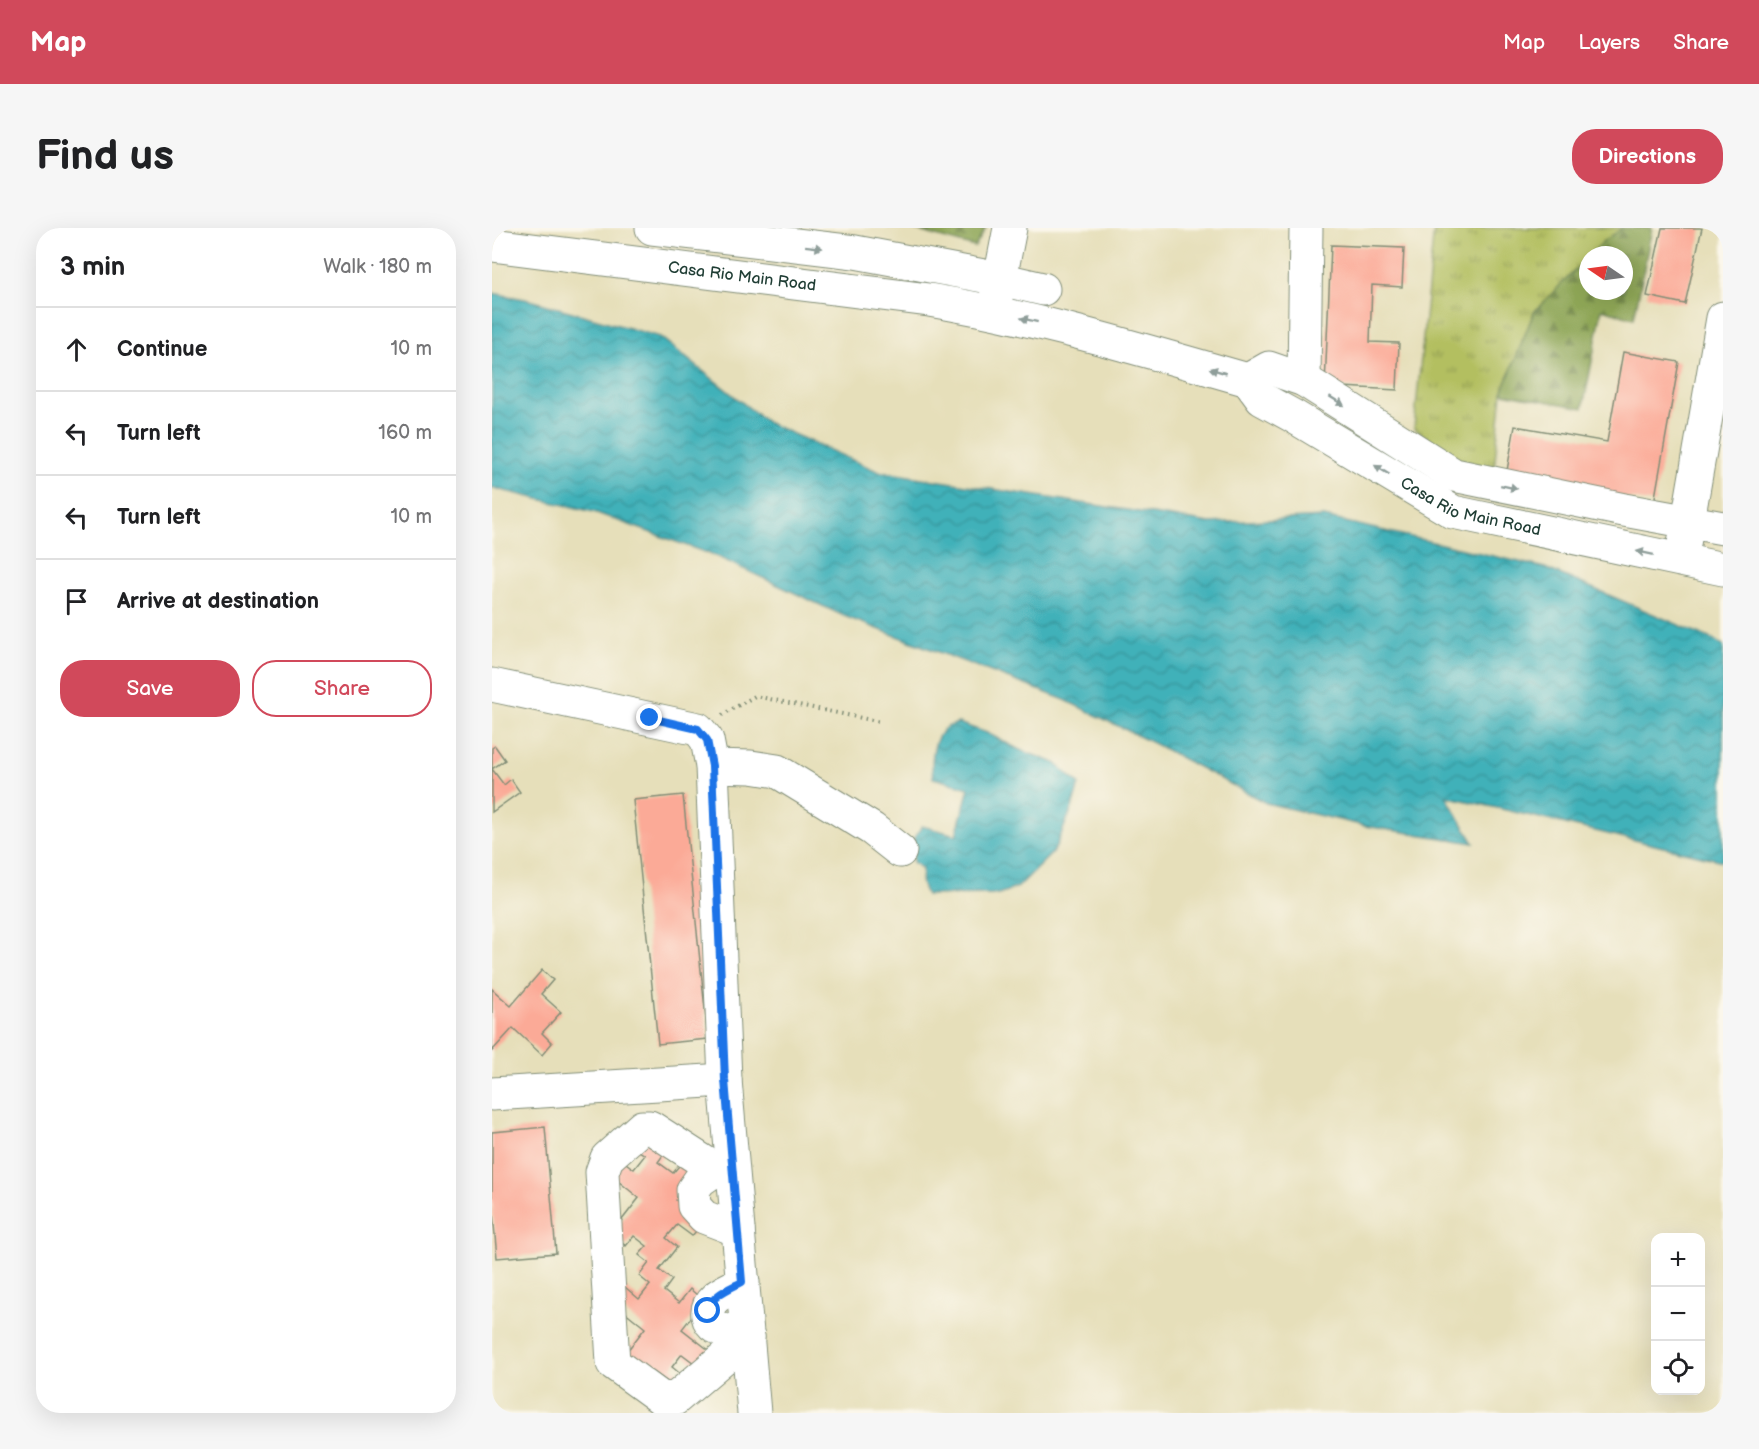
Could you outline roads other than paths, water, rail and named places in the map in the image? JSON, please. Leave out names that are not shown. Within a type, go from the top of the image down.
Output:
[{"type":"street","points":[[652,228],[855,252],[1043,289]]},
{"type":"street","points":[[993,311],[1010,228]]},
{"type":"street","points":[[1304,380],[1306,228]]},
{"type":"street","points":[[685,270],[691,233]]},
{"type":"street","name":"Casa Rio Main Road","points":[[492,245],[929,300],[993,311],[1248,380],[1262,399],[1453,512],[1720,568]]},
{"type":"street","points":[[1681,560],[1723,318]]},
{"type":"street","name":"Casa Rio Main Road","points":[[1248,380],[1269,368],[1304,380],[1455,475],[1723,528]]},
{"type":"street","points":[[1720,568],[1723,535]]},
{"type":"street","points":[[492,685],[698,729],[707,740],[712,766],[725,1080],[724,1164],[738,1230],[754,1413]]},
{"type":"street","points":[[712,766],[751,767],[777,771],[872,829],[900,851]]},
{"type":"street","points":[[492,1094],[725,1080]]},
{"type":"street","points":[[724,1164],[650,1127],[642,1127],[607,1158],[602,1172],[613,1363],[661,1398],[675,1399],[748,1337]]},
{"type":"water","points":[[492,293],[530,300],[660,337],[768,423],[877,471],[1210,523],[1324,517],[1545,568],[1714,640],[1723,646],[1723,861],[1446,796],[1474,843],[1365,826],[1266,803],[1159,746],[1065,700],[844,616],[718,557],[594,512],[492,488]]},
{"type":"water","points":[[958,723],[987,733],[1020,750],[1055,763],[1079,784],[1072,808],[1054,851],[1018,887],[999,894],[926,895],[921,883],[922,869],[913,862],[914,838],[922,826],[956,835],[969,788],[933,778],[932,766],[933,752],[940,734],[945,728]]}]
